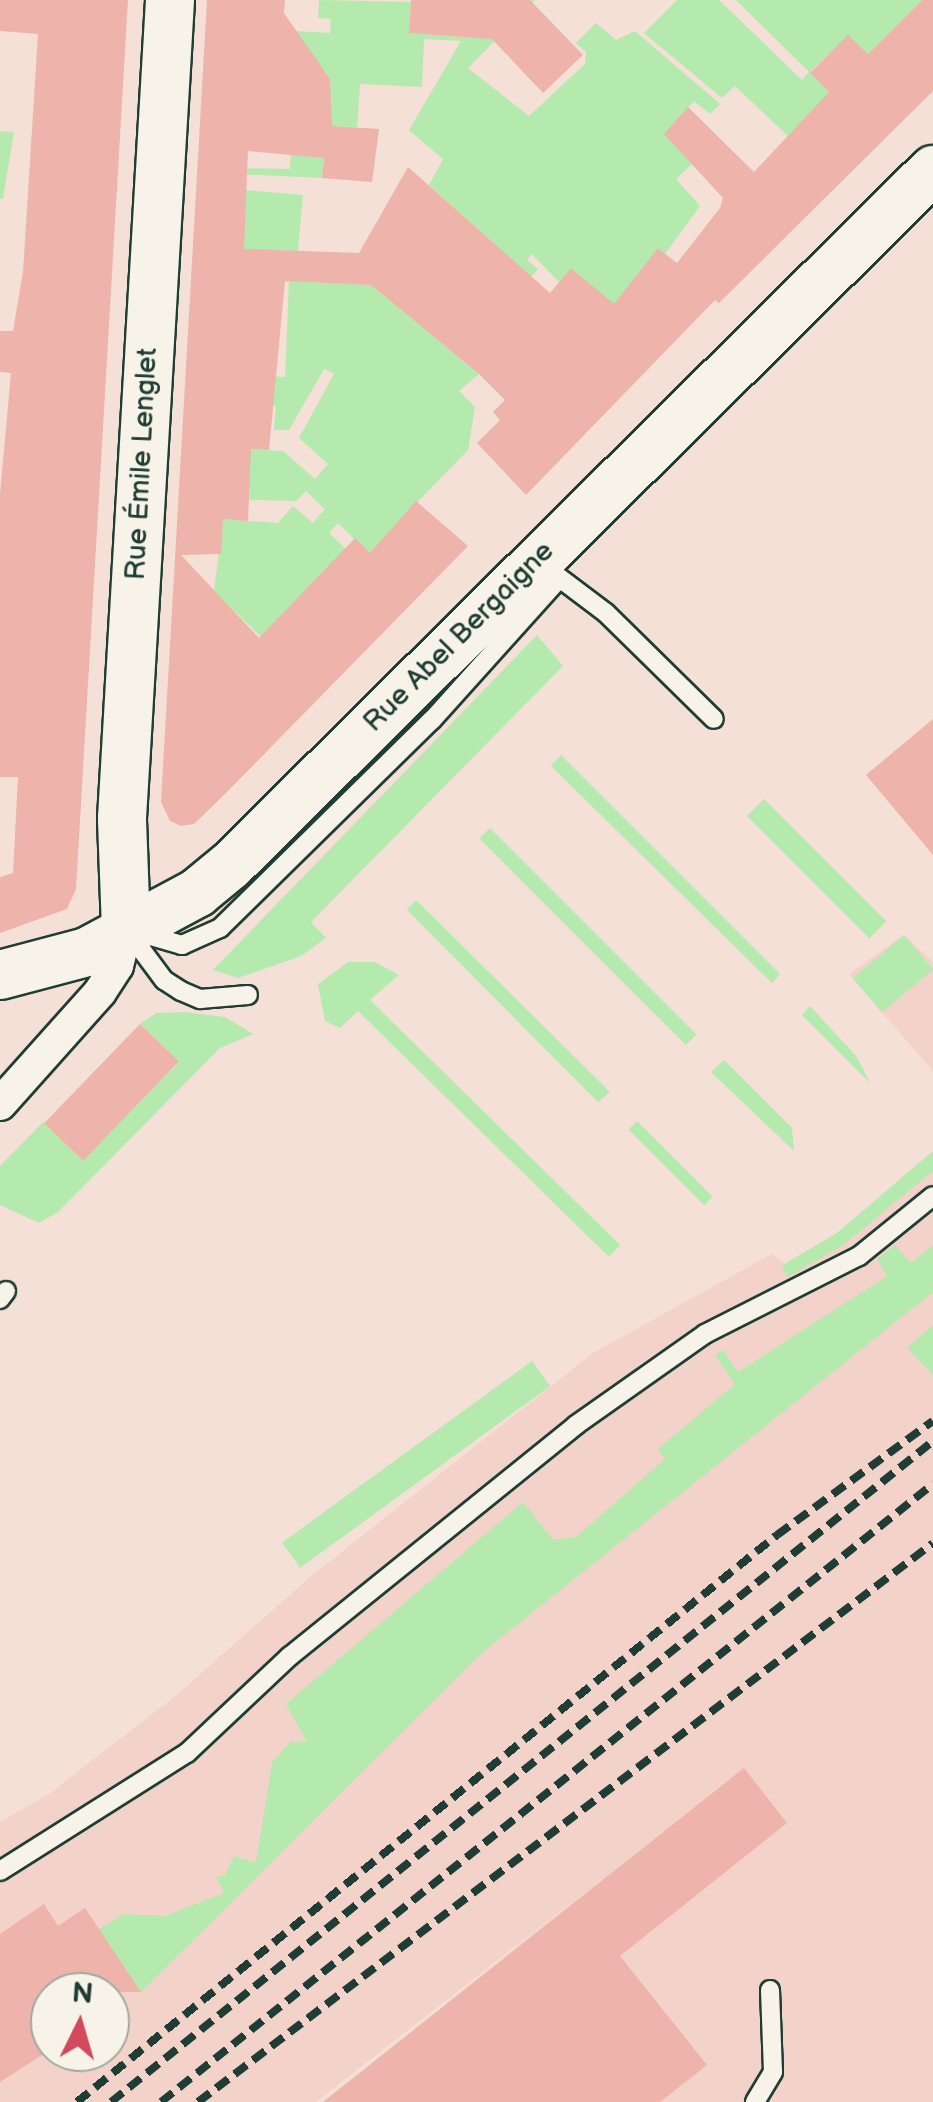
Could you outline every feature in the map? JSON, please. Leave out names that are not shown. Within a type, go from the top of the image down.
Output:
[{"type":"street","name":"Rue Émile Lenglet","points":[[126,929],[122,818],[170,0]]},
{"type":"street","name":"Rue Abel Bergaigne","points":[[0,975],[87,952],[197,893],[231,865],[552,566],[933,170]]},
{"type":"street","points":[[0,1104],[100,992],[117,966],[126,929]]},
{"type":"lane","points":[[552,566],[714,719]]},
{"type":"lane","points":[[126,929],[164,980],[181,991],[200,998],[248,995]]},
{"type":"lane","points":[[0,1871],[187,1752],[290,1656],[576,1425],[705,1334],[860,1256],[933,1196]]},
{"type":"lane","points":[[755,2102],[773,2072],[770,1990]]},
{"type":"shaded area","points":[[904,935],[933,962],[933,1071],[849,974]]},
{"type":"shaded area","points":[[933,1151],[933,2102],[323,2102],[595,1884],[316,2102],[0,2102],[0,1822],[49,1794],[178,1694],[310,1577],[593,1353],[772,1254],[787,1266],[837,1233]]},
{"type":"green space","points":[[319,0],[411,2],[409,33],[464,37],[486,0],[535,0],[468,68],[529,116],[585,64],[586,52],[576,43],[596,23],[616,40],[635,31],[720,104],[710,114],[694,101],[665,134],[692,164],[676,179],[700,206],[665,254],[658,248],[614,305],[571,268],[559,282],[532,254],[527,260],[538,269],[531,277],[429,185],[443,159],[409,130],[461,41],[424,39],[422,87],[360,84],[357,127],[326,126],[322,178],[235,174],[235,168],[290,169],[292,125],[331,81],[324,70],[313,69],[296,31],[330,33],[331,19],[318,18]]},
{"type":"green space","points":[[677,0],[719,0],[802,80],[809,72],[736,0],[922,0],[868,54],[848,36],[810,72],[829,92],[789,137],[735,86],[722,98],[644,33]]},
{"type":"green space","points":[[0,131],[14,132],[3,199],[0,199]]},
{"type":"green space","points":[[246,190],[303,195],[295,281],[371,285],[479,374],[459,391],[475,407],[468,450],[397,523],[380,564],[338,523],[329,533],[349,552],[270,635],[260,636],[214,591],[223,519],[278,523],[293,506],[313,523],[325,509],[306,491],[296,501],[250,500],[245,449],[283,451],[315,479],[328,464],[299,438],[334,374],[324,369],[289,430],[274,430],[276,406],[258,404],[258,376],[285,377],[289,282],[242,279]]},
{"type":"green space","points":[[537,635],[563,666],[311,922],[326,938],[301,956],[238,978],[213,970]]},
{"type":"green space","points":[[561,755],[780,974],[772,983],[551,766]]},
{"type":"green space","points":[[764,799],[886,921],[869,938],[747,816]]},
{"type":"green space","points":[[490,828],[696,1034],[686,1045],[479,839]]},
{"type":"green space","points":[[416,900],[610,1092],[598,1102],[407,910]]},
{"type":"green space","points":[[904,935],[933,969],[882,1013],[853,978]]},
{"type":"green space","points":[[348,962],[375,962],[399,975],[370,1000],[620,1245],[609,1257],[358,1011],[340,1028],[325,1021],[318,984]]},
{"type":"green space","points":[[810,1006],[857,1057],[870,1083],[802,1015]]},
{"type":"green space","points":[[156,1013],[225,1017],[253,1034],[220,1048],[58,1212],[39,1223],[0,1205],[0,1166],[43,1122],[82,1160],[179,1062],[140,1024]]},
{"type":"green space","points":[[724,1060],[792,1128],[794,1151],[711,1072]]},
{"type":"green space","points":[[637,1121],[713,1197],[704,1205],[629,1129]]},
{"type":"green space","points":[[933,1151],[933,1171],[843,1245],[788,1277],[781,1266],[837,1233]]},
{"type":"green space","points":[[895,1245],[911,1263],[933,1245],[933,1292],[483,1652],[141,1992],[99,1929],[124,1914],[165,1916],[224,1893],[216,1877],[225,1875],[234,1856],[256,1863],[272,1763],[291,1741],[307,1742],[286,1704],[523,1502],[553,1540],[576,1537],[665,1459],[658,1449],[735,1384],[715,1355],[723,1350],[738,1372],[887,1276],[877,1259]]},
{"type":"green space","points":[[933,1325],[933,1375],[907,1348]]},
{"type":"green space","points":[[532,1361],[550,1386],[300,1568],[282,1543]]},
{"type":"building","points":[[0,0],[128,0],[76,889],[67,909],[0,933],[0,877],[13,873],[18,777],[0,777],[0,494],[11,373],[0,372],[0,331],[13,331],[23,272],[38,34],[0,31]]},
{"type":"building","points":[[207,0],[285,0],[284,13],[330,79],[332,126],[379,129],[372,182],[322,178],[324,158],[248,151],[244,249],[359,253],[408,167],[550,293],[571,268],[614,304],[658,248],[677,263],[720,208],[723,198],[664,134],[688,107],[754,172],[829,92],[810,73],[848,35],[868,54],[922,0],[933,0],[933,91],[719,303],[715,300],[526,495],[477,443],[500,420],[493,412],[505,400],[479,374],[371,285],[285,281],[269,450],[251,449],[248,521],[223,519],[221,554],[181,555],[259,638],[355,538],[370,553],[416,501],[468,546],[227,792],[194,824],[181,826],[170,821],[161,802]]},
{"type":"building","points":[[411,0],[530,0],[583,55],[543,93],[492,39],[409,33]]},
{"type":"building","points":[[933,719],[933,855],[866,775]]},
{"type":"building","points":[[140,1024],[179,1062],[83,1161],[44,1123]]},
{"type":"building","points":[[744,1768],[787,1823],[620,1956],[707,2065],[660,2102],[323,2102]]},
{"type":"building","points":[[44,1904],[58,1926],[85,1908],[128,1972],[30,1972],[30,2063],[0,2082],[0,1934]]},
{"type":"building","points":[[130,1976],[141,1992],[130,1992]]},
{"type":"railway","points":[[77,2102],[777,1535],[933,1421]]},
{"type":"railway","points":[[111,2102],[933,1441]]},
{"type":"railway","points":[[161,2102],[933,1484]]},
{"type":"railway","points":[[198,2102],[933,1543]]}]
